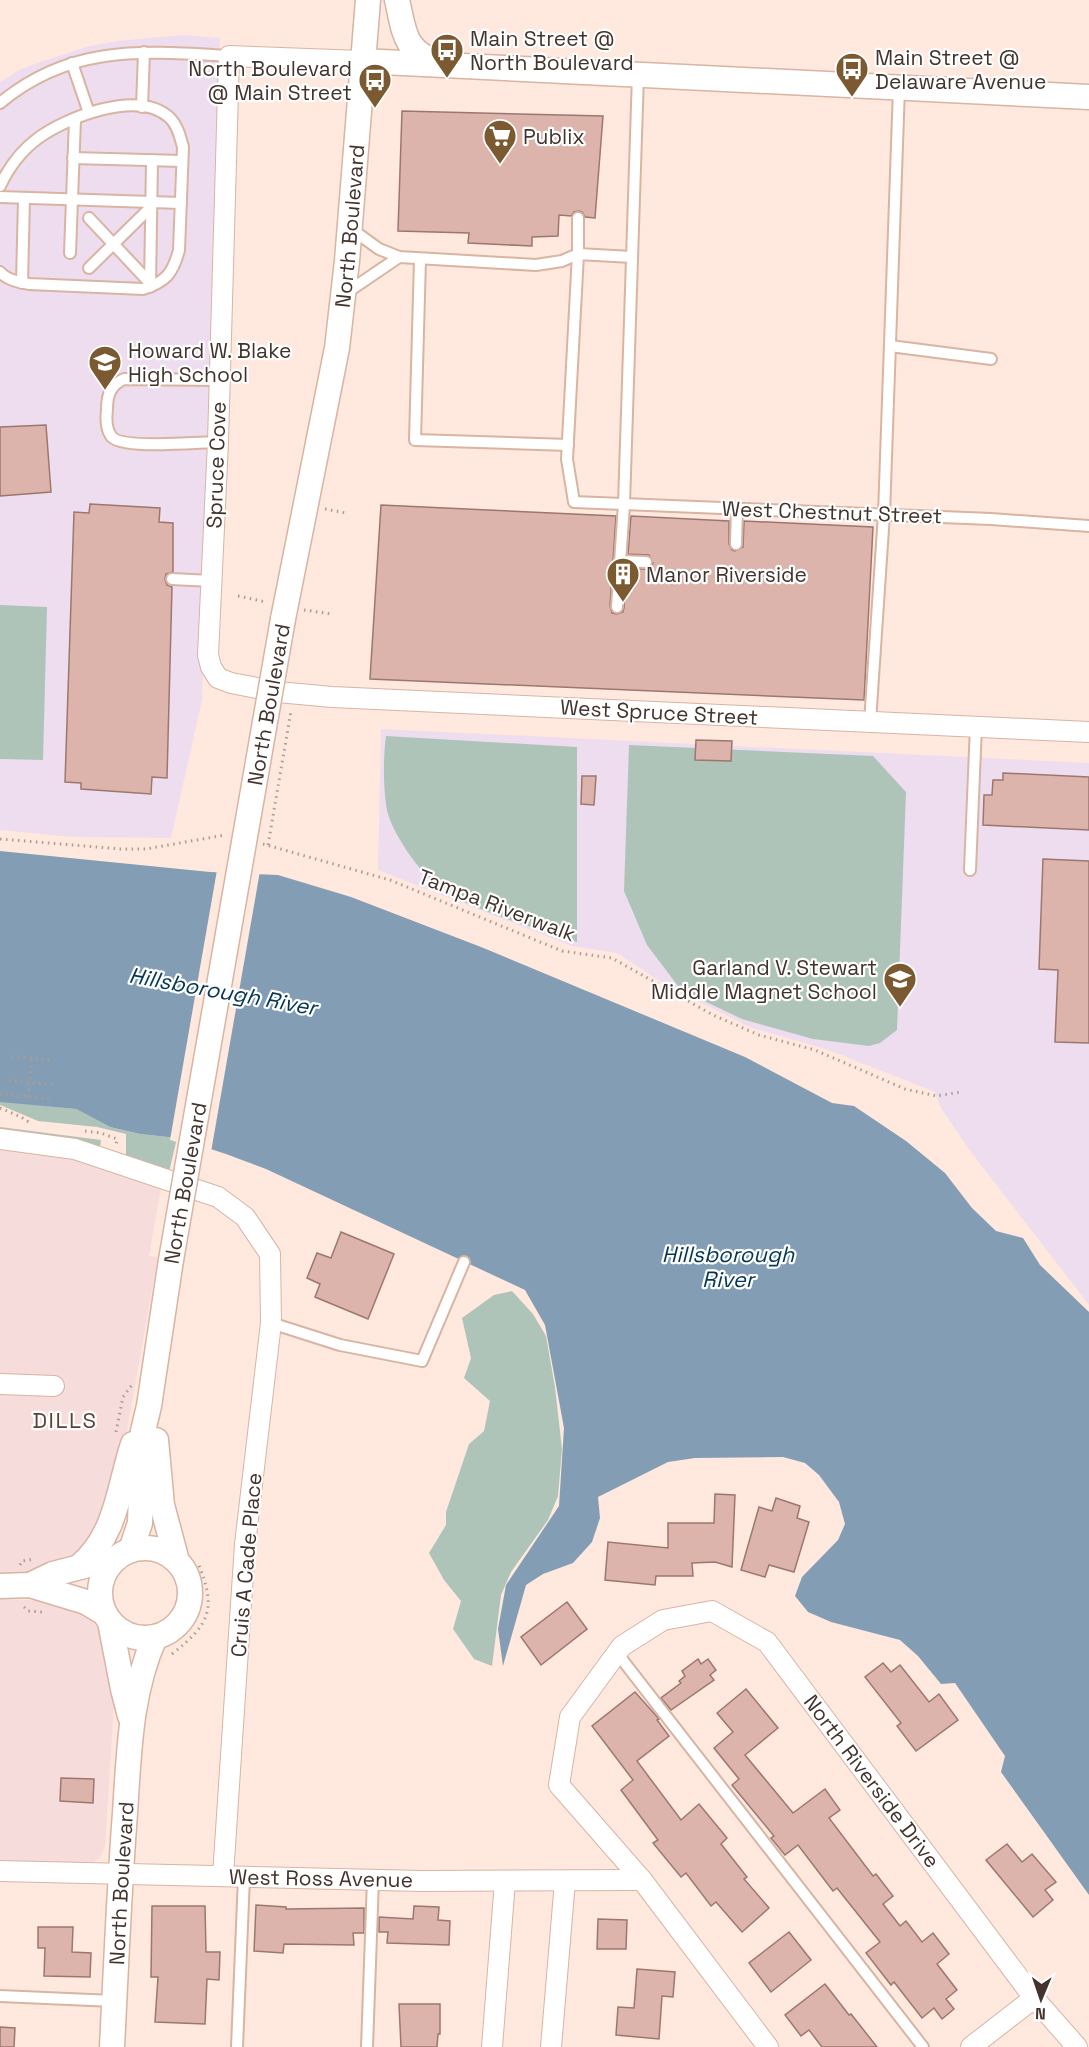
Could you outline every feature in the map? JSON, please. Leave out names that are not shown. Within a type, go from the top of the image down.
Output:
[{"type":"street","name":"North Boulevard","points":[[125,1553],[140,1523],[143,1431],[149,1406],[171,1260],[284,610],[335,356],[350,228],[368,0]]},
{"type":"street","points":[[397,0],[405,34],[411,48],[426,59],[442,66]]},
{"type":"street","points":[[229,56],[1089,97]]},
{"type":"street","name":"Spruce Cove","points":[[229,56],[218,442],[208,655],[211,667],[218,678],[231,683]]},
{"type":"street","name":"West Spruce Street","points":[[231,683],[278,693],[332,697],[1089,732]]},
{"type":"street","name":"Cruis A Cade Place","points":[[0,1139],[75,1149],[218,1197],[245,1217],[270,1254],[270,1323],[245,1544],[223,1876]]},
{"type":"street","points":[[0,1384],[54,1386]]},
{"type":"street","name":"North Boulevard","points":[[149,1406],[155,1426],[162,1506],[187,1560]]},
{"type":"street","points":[[80,1566],[93,1555],[105,1534],[119,1500],[135,1436],[149,1406]]},
{"type":"street","points":[[0,1586],[30,1585],[86,1602],[117,1629],[135,1638],[155,1637],[168,1632],[179,1623],[190,1599],[187,1560],[155,1549],[143,1548],[125,1553],[53,1574],[30,1585]]},
{"type":"street","points":[[107,1618],[100,1603],[99,1590],[102,1576],[110,1564],[125,1553]]},
{"type":"street","name":"North Riverside Drive","points":[[620,1650],[663,1620],[712,1611],[767,1642],[1034,1998],[1077,2047]]},
{"type":"street","name":"North Boulevard","points":[[107,1618],[132,1720]]},
{"type":"street","name":"North Boulevard","points":[[112,2047],[132,1720],[144,1665],[155,1637]]},
{"type":"street","points":[[620,1650],[570,1717],[559,1785],[642,1880],[768,2047]]},
{"type":"street","name":"West Ross Avenue","points":[[0,1871],[422,1881],[642,1880]]},
{"type":"street","points":[[492,2047],[505,1881]]},
{"type":"street","points":[[551,2047],[565,1881]]},
{"type":"street","points":[[970,2047],[1034,1998]]},
{"type":"lane","points":[[142,106],[144,52]]},
{"type":"lane","points":[[0,103],[15,90],[39,76],[72,63],[96,57],[144,52],[229,56]]},
{"type":"lane","points":[[72,63],[88,113]]},
{"type":"lane","points":[[617,607],[624,504],[638,75]]},
{"type":"lane","points":[[870,722],[884,514],[899,88]]},
{"type":"lane","points":[[0,186],[3,172],[36,140],[88,113],[109,108],[142,106],[158,111],[169,118],[178,131],[183,147],[179,250],[168,276],[157,285],[150,285],[143,289],[22,283],[0,272]]},
{"type":"lane","points":[[70,253],[75,119]]},
{"type":"lane","points":[[73,158],[182,161]]},
{"type":"lane","points":[[150,285],[152,160]]},
{"type":"lane","points":[[0,197],[151,204],[181,203]]},
{"type":"lane","points":[[22,283],[24,198]]},
{"type":"lane","points":[[88,268],[151,204]]},
{"type":"lane","points":[[89,218],[150,285]]},
{"type":"lane","points":[[420,259],[415,440],[568,445],[578,218]]},
{"type":"lane","points":[[350,228],[379,249],[399,257],[536,265],[562,261],[578,255],[632,257]]},
{"type":"lane","points":[[343,295],[399,257]]},
{"type":"lane","points":[[890,346],[991,359]]},
{"type":"lane","points":[[218,442],[143,444],[116,441],[110,436],[106,407],[109,393],[115,383],[124,379],[219,380]]},
{"type":"lane","name":"West Chestnut Street","points":[[568,445],[567,459],[574,502],[992,519],[1089,526]]},
{"type":"lane","points":[[736,544],[737,508]]},
{"type":"lane","points":[[620,561],[646,562]]},
{"type":"lane","points":[[172,579],[211,581]]},
{"type":"lane","points":[[970,870],[976,726]]},
{"type":"lane","points":[[270,1323],[340,1345],[422,1361],[464,1262]]},
{"type":"lane","points":[[620,1650],[923,2047]]},
{"type":"lane","points":[[237,2047],[244,1877]]},
{"type":"lane","points":[[368,2047],[373,1879]]},
{"type":"lane","points":[[0,1996],[114,2001]]},
{"type":"path","points":[[323,509],[346,513]]},
{"type":"path","points":[[238,596],[284,610],[332,614]]},
{"type":"path","points":[[267,845],[291,707]]},
{"type":"path","points":[[0,838],[137,849],[169,846],[226,835]]},
{"type":"path","name":"Tampa Riverwalk","points":[[260,843],[390,880],[562,951],[612,958],[713,1015],[759,1035],[815,1050],[905,1089],[937,1096],[961,1092]]},
{"type":"path","points":[[12,1056],[54,1060]]},
{"type":"path","points":[[28,1097],[32,1058]]},
{"type":"path","points":[[9,1081],[52,1084]]},
{"type":"path","points":[[0,1094],[49,1099]]},
{"type":"path","points":[[0,1108],[33,1125]]},
{"type":"path","points":[[114,1441],[123,1397]]},
{"type":"path","points":[[22,1561],[38,1559]]},
{"type":"path","points":[[166,1659],[199,1630],[207,1613],[209,1593],[187,1560]]},
{"type":"path","points":[[28,1611],[49,1612]]},
{"type":"shaded area","name":"Howard W. Blake High School","points":[[183,35],[220,38],[202,700],[171,838],[73,837],[0,830],[0,82],[19,70],[90,46]]},
{"type":"shaded area","name":"Garland V. Stewart Middle Magnet School","points":[[381,729],[1089,763],[1089,1305],[968,1148],[941,1108],[935,1092],[826,1049],[752,1028],[669,987],[617,953],[572,946],[378,870]]},
{"type":"shaded area","points":[[0,1148],[78,1159],[161,1189],[149,1256],[158,1257],[115,1497],[91,1549],[63,1564],[35,1572],[0,1576]]},
{"type":"shaded area","points":[[0,1599],[54,1601],[78,1609],[96,1625],[107,1644],[115,1688],[105,1846],[100,1858],[89,1865],[0,1866]]},
{"type":"green space","points":[[0,605],[47,607],[43,760],[0,759]]},
{"type":"green space","points":[[386,736],[577,747],[577,942],[482,910],[442,890],[423,872],[405,848],[388,814],[384,775]]},
{"type":"green space","points":[[629,745],[873,756],[906,792],[897,1030],[880,1043],[869,1046],[813,1039],[742,1019],[681,990],[647,945],[624,891]]},
{"type":"green space","points":[[0,1101],[76,1109],[110,1127],[140,1134],[177,1138],[169,1172],[126,1157],[126,1134],[97,1127],[38,1121],[0,1105]]},
{"type":"green space","points":[[0,1127],[101,1140],[100,1149],[0,1132]]},
{"type":"green space","points":[[512,1291],[533,1314],[546,1336],[562,1449],[558,1496],[548,1520],[511,1572],[501,1595],[492,1666],[474,1659],[453,1629],[461,1601],[444,1580],[429,1553],[446,1525],[446,1512],[469,1444],[484,1431],[490,1401],[464,1378],[471,1358],[462,1318],[494,1295]]},
{"type":"water","name":"Hillsborough River","points":[[0,851],[210,872],[278,875],[351,897],[481,947],[745,1057],[832,1103],[854,1106],[906,1141],[945,1173],[972,1208],[996,1231],[1023,1238],[1040,1265],[1089,1312],[1089,1895],[1001,1772],[1005,1756],[955,1683],[941,1684],[918,1656],[900,1640],[831,1622],[808,1612],[795,1596],[802,1577],[838,1540],[845,1524],[839,1502],[819,1475],[805,1463],[783,1457],[695,1458],[668,1462],[598,1497],[600,1518],[592,1542],[573,1563],[543,1574],[526,1585],[503,1666],[498,1629],[506,1585],[559,1506],[564,1428],[545,1325],[525,1290],[266,1169],[226,1154],[177,1138],[140,1134],[110,1127],[76,1109],[0,1102]]},
{"type":"pier","points":[[217,870],[260,871],[211,1152],[170,1140]]},
{"type":"building","name":"Publix","points":[[402,111],[603,116],[595,218],[585,217],[579,211],[574,212],[571,216],[559,215],[558,236],[532,237],[532,246],[468,243],[469,233],[398,231]]},
{"type":"building","points":[[46,425],[51,492],[0,496],[0,427]]},
{"type":"building","points":[[90,504],[160,508],[159,522],[173,523],[173,572],[166,574],[165,579],[167,585],[172,587],[167,778],[152,777],[151,794],[81,789],[81,783],[65,782],[74,512],[89,513]]},
{"type":"building","name":"Manor Riverside","points":[[381,505],[616,516],[610,606],[612,613],[617,614],[623,612],[624,608],[627,569],[646,569],[653,563],[649,555],[628,554],[631,516],[729,521],[729,544],[735,551],[743,547],[744,521],[873,527],[864,700],[370,679]]},
{"type":"building","points":[[696,740],[732,741],[731,761],[695,760]]},
{"type":"building","points":[[1003,773],[1089,777],[1089,830],[983,825],[984,795],[992,795],[993,780],[1003,780]]},
{"type":"building","points":[[582,776],[596,776],[594,805],[581,804]]},
{"type":"building","points":[[1043,859],[1089,861],[1089,1043],[1055,1042],[1058,970],[1039,969]]},
{"type":"building","points":[[341,1232],[394,1254],[368,1319],[315,1297],[320,1284],[307,1278],[317,1253],[331,1258]]},
{"type":"building","points":[[715,1494],[735,1495],[732,1567],[715,1562],[692,1563],[693,1576],[656,1576],[655,1585],[605,1580],[608,1542],[668,1548],[668,1523],[714,1523]]},
{"type":"building","points":[[776,1498],[800,1506],[797,1518],[809,1522],[794,1572],[769,1565],[765,1577],[741,1570],[759,1507],[772,1511]]},
{"type":"building","points":[[567,1602],[587,1629],[541,1665],[521,1637]]},
{"type":"building","points":[[698,1659],[701,1664],[708,1659],[716,1670],[710,1675],[714,1680],[671,1710],[661,1698],[681,1683],[679,1681],[685,1676],[682,1671]]},
{"type":"building","points":[[883,1663],[891,1672],[900,1665],[929,1702],[939,1694],[958,1720],[916,1751],[897,1726],[901,1723],[865,1677]]},
{"type":"building","points":[[746,1689],[778,1728],[745,1755],[793,1813],[825,1789],[840,1810],[829,1818],[873,1876],[876,1874],[893,1896],[883,1904],[900,1926],[906,1921],[922,1942],[933,1933],[949,1954],[937,1964],[957,1990],[946,1999],[954,2009],[942,2019],[934,2008],[922,2018],[894,1982],[891,1985],[866,1953],[880,1942],[837,1888],[833,1891],[798,1845],[785,1855],[771,1838],[774,1836],[732,1785],[739,1779],[714,1748],[733,1732],[717,1713]]},
{"type":"building","points":[[635,1692],[659,1719],[657,1720],[669,1736],[637,1761],[681,1820],[699,1804],[727,1838],[721,1844],[747,1877],[744,1879],[769,1908],[742,1932],[716,1902],[711,1906],[686,1873],[681,1877],[653,1843],[658,1840],[621,1790],[633,1780],[592,1726]]},
{"type":"building","points":[[61,1778],[94,1779],[93,1803],[60,1801]]},
{"type":"building","points":[[1007,1844],[1022,1862],[1032,1854],[1056,1882],[1045,1890],[1053,1900],[1033,1917],[986,1860]]},
{"type":"building","points":[[256,1905],[286,1907],[286,1909],[364,1908],[364,1933],[353,1933],[354,1945],[284,1944],[283,1953],[254,1951]]},
{"type":"building","points":[[152,1906],[205,1906],[206,1952],[220,1952],[219,1980],[207,1979],[205,2024],[155,2022],[158,1977],[151,1977]]},
{"type":"building","points":[[414,1906],[439,1907],[438,1920],[450,1921],[449,1945],[387,1943],[388,1932],[379,1932],[379,1917],[413,1919]]},
{"type":"building","points":[[598,1919],[627,1920],[626,1949],[597,1949]]},
{"type":"building","points":[[38,1927],[73,1927],[72,1952],[91,1953],[90,1977],[44,1976],[45,1948],[38,1948]]},
{"type":"building","points":[[789,1932],[811,1960],[771,1992],[749,1963]]},
{"type":"building","points":[[637,1969],[675,1972],[673,1997],[662,1996],[659,2039],[616,2035],[618,2007],[634,2008]]},
{"type":"building","points":[[825,1984],[877,2047],[822,2047],[809,2030],[801,2036],[785,2015]]},
{"type":"building","points":[[399,2004],[440,2004],[440,2034],[438,2034],[437,2047],[401,2047]]},
{"type":"building","points":[[0,2027],[15,2028],[14,2047],[0,2047]]},
{"type":"place","name":"Main Street @ North Boulevard","points":[[447,79]]},
{"type":"place","name":"Main Street @ Delaware Avenue","points":[[852,98]]},
{"type":"place","name":"North Boulevard @ Main Street","points":[[375,109]]},
{"type":"place","name":"Publix","points":[[500,165]]},
{"type":"place","name":"Howard W. Blake High School","points":[[105,391]]},
{"type":"place","name":"Manor Riverside","points":[[623,603]]},
{"type":"place","name":"Garland V. Stewart Middle Magnet School","points":[[900,1008]]},
{"type":"district","name":"DILLS","points":[[65,1420]]}]
